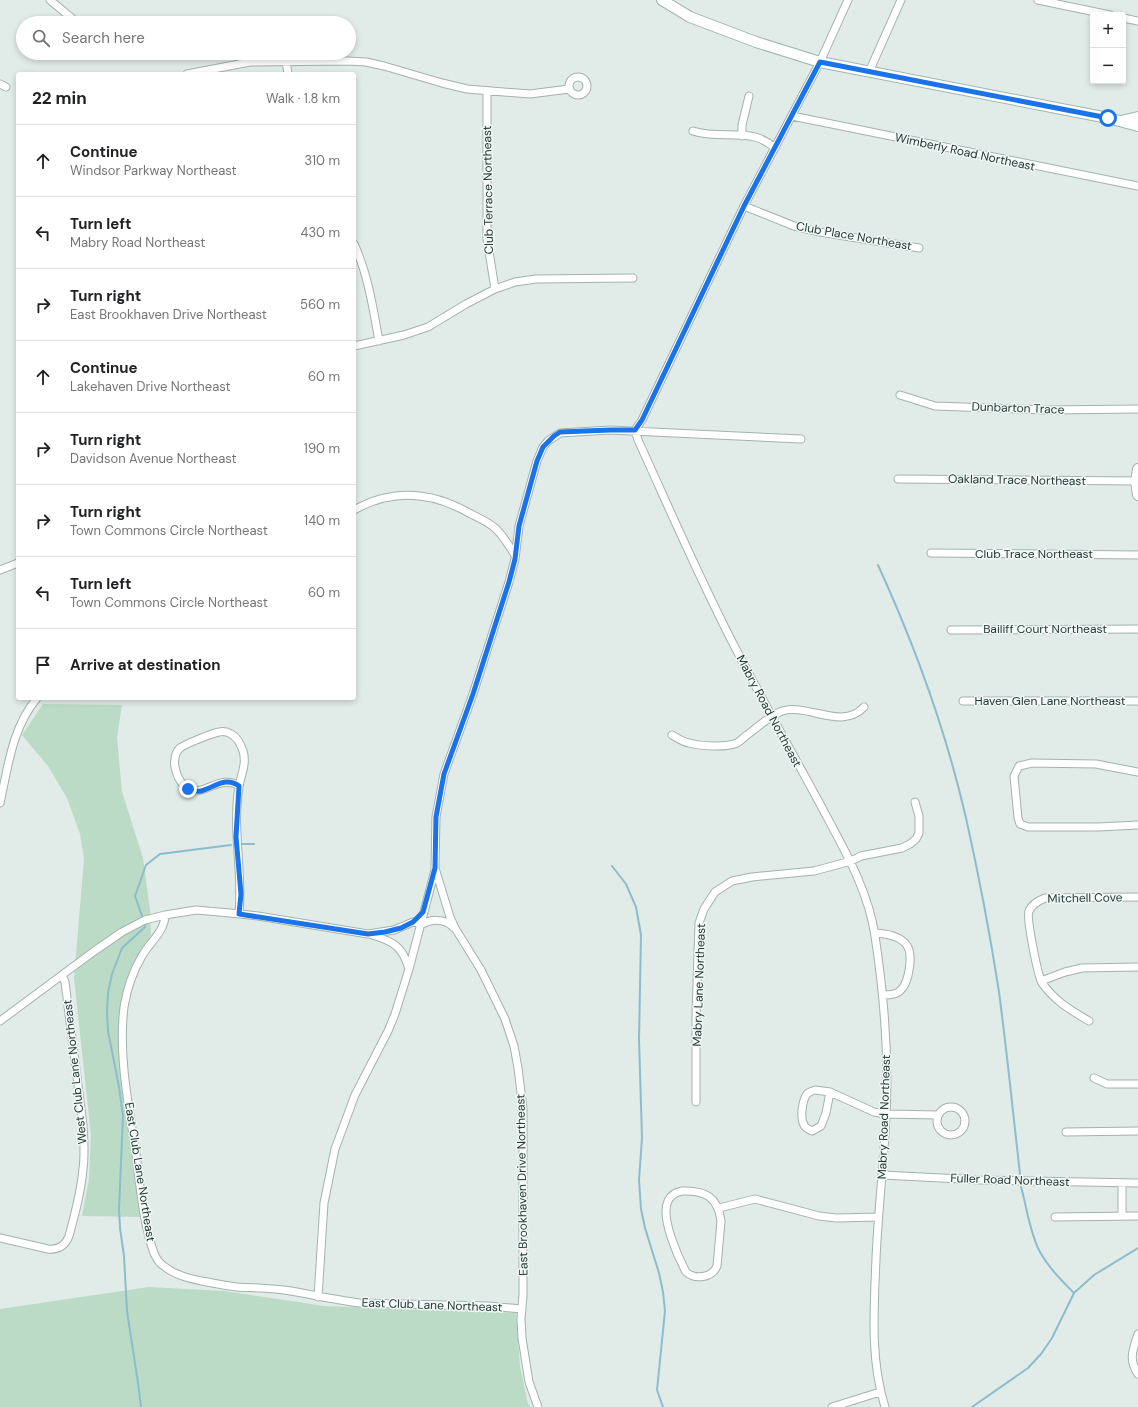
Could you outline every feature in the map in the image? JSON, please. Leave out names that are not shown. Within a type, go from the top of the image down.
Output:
[{"type":"street","points":[[50,0],[69,16]]},
{"type":"street","points":[[662,0],[690,17],[756,42],[820,62],[1121,121],[1138,126]]},
{"type":"street","points":[[638,430],[744,206],[820,62],[848,0]]},
{"type":"street","points":[[869,72],[901,0]]},
{"type":"street","points":[[1038,0],[1096,12]]},
{"type":"street","points":[[1126,19],[1138,21]]},
{"type":"street","points":[[286,61],[288,72]]},
{"type":"street","points":[[196,72],[240,63],[348,61],[366,62],[384,66],[442,84],[487,92],[530,94],[569,89]]},
{"type":"street","name":"Club Terrace Northeast","points":[[487,92],[487,239],[494,289]]},
{"type":"street","points":[[742,136],[742,125],[749,96]]},
{"type":"street","name":"Wimberly Road Northeast","points":[[792,116],[1138,186]]},
{"type":"street","points":[[1121,121],[1138,117]]},
{"type":"street","points":[[693,131],[704,135],[714,136],[755,137],[765,141],[775,148]]},
{"type":"street","name":"Club Place Northeast","points":[[744,206],[807,230],[919,248]]},
{"type":"street","points":[[356,249],[371,296],[379,341]]},
{"type":"street","points":[[356,346],[404,335],[428,327],[494,289],[515,282],[536,279],[633,278]]},
{"type":"street","name":"Dunbarton Trace","points":[[900,395],[935,406],[1047,410],[1138,409]]},
{"type":"street","name":"East Brookhaven Drive Northeast","points":[[538,1407],[529,1382],[522,1338],[523,1108],[514,1046],[499,1005],[481,970],[455,928],[450,917],[435,868],[436,817],[444,774],[475,688],[509,582],[519,526],[537,461],[543,447],[548,441],[560,432],[610,430],[638,430],[800,439]]},
{"type":"street","name":"Mabry Road Northeast","points":[[638,430],[638,440],[713,604],[772,716],[851,860],[868,903],[875,933],[883,995],[887,1054],[886,1114],[878,1217],[873,1312],[876,1366],[880,1392],[885,1407]]},
{"type":"street","points":[[1138,469],[1136,481],[1138,495]]},
{"type":"street","name":"Oakland Trace Northeast","points":[[898,479],[1136,481]]},
{"type":"street","points":[[356,509],[371,502],[391,496],[425,496],[442,500],[456,505],[495,528],[515,554]]},
{"type":"street","name":"Club Trace Northeast","points":[[931,554],[1138,555]]},
{"type":"street","points":[[0,570],[16,564]]},
{"type":"street","name":"Bailiff Court Northeast","points":[[951,630],[1138,629]]},
{"type":"street","points":[[0,803],[17,730],[27,711],[35,700]]},
{"type":"street","name":"Haven Glen Lane Northeast","points":[[963,701],[1138,701]]},
{"type":"street","points":[[672,735],[688,743],[717,746],[726,745],[737,742],[772,716],[782,711],[798,710],[822,715],[846,717],[859,713],[864,707]]},
{"type":"street","points":[[239,786],[235,783],[229,782],[220,783],[201,791],[188,789],[182,784],[176,772],[174,765],[176,753],[180,748],[187,744],[219,732],[230,734],[238,741],[243,751],[244,767],[239,786],[236,837],[241,894],[239,914]]},
{"type":"street","points":[[1138,772],[1096,764],[1032,763],[1019,766],[1014,776],[1018,818],[1020,824],[1028,827],[1098,827],[1138,825]]},
{"type":"street","points":[[915,802],[920,823],[919,833],[916,839],[923,843]]},
{"type":"street","name":"Mabry Lane Northeast","points":[[696,1102],[699,923],[704,909],[715,892],[732,881],[752,877],[814,871],[861,856],[902,848],[916,839]]},
{"type":"street","points":[[318,1297],[324,1203],[335,1149],[344,1121],[355,1095],[388,1031],[409,969],[435,868]]},
{"type":"street","name":"Mitchell Cove","points":[[1089,1021],[1059,1002],[1041,981],[1028,924],[1028,913],[1031,906],[1045,898],[1138,897]]},
{"type":"street","points":[[0,1021],[94,951],[128,928],[145,920],[165,914],[196,910],[239,914],[368,934],[386,939],[398,948],[404,954],[409,969]]},
{"type":"street","points":[[368,934],[394,930],[413,922],[423,912]]},
{"type":"street","name":"East Club Lane Northeast","points":[[165,914],[163,927],[142,956],[130,983],[124,1007],[122,1044],[140,1187],[154,1254],[158,1261],[164,1267],[177,1275],[189,1279],[235,1287],[290,1290],[318,1297],[360,1303],[488,1306],[522,1309]]},
{"type":"street","points":[[421,925],[426,922],[441,920],[450,923],[455,928]]},
{"type":"street","points":[[413,922],[421,925]]},
{"type":"street","points":[[875,933],[888,934],[896,937],[906,944],[910,953],[909,968],[904,986],[900,992],[892,995],[883,995]]},
{"type":"street","points":[[1041,981],[1065,972],[1082,968],[1138,968]]},
{"type":"street","name":"West Club Lane Northeast","points":[[0,1238],[53,1250],[62,1246],[69,1236],[80,1189],[84,1153],[83,1125],[65,982],[62,975]]},
{"type":"street","points":[[1094,1078],[1107,1084],[1138,1084]]},
{"type":"street","points":[[830,1092],[826,1113],[821,1126],[812,1131],[806,1128],[802,1118],[805,1098],[808,1093],[815,1090],[830,1092],[874,1112],[886,1114],[938,1115]]},
{"type":"street","points":[[1066,1132],[1138,1131]]},
{"type":"street","name":"Fuller Road Northeast","points":[[882,1175],[981,1180],[1138,1183]]},
{"type":"street","points":[[1122,1183],[1122,1216]]},
{"type":"street","points":[[694,1191],[704,1193],[713,1199],[719,1208],[721,1221],[716,1266],[713,1272],[707,1275],[696,1277],[692,1276],[688,1274],[684,1268],[668,1226],[666,1210],[668,1201],[678,1192],[694,1191]]},
{"type":"street","points":[[719,1208],[755,1199],[819,1216],[836,1218],[878,1217]]},
{"type":"street","points":[[1055,1217],[1138,1216]]},
{"type":"street","points":[[1138,1334],[1131,1353],[1133,1366],[1138,1374]]},
{"type":"street","points":[[832,1407],[880,1392]]},
{"type":"green space","points":[[43,704],[122,705],[117,737],[122,792],[143,858],[150,910],[151,935],[122,996],[118,1045],[141,1217],[82,1216],[89,1179],[91,1135],[74,978],[84,859],[80,834],[67,798],[48,766],[22,735]]},
{"type":"green space","points":[[149,1287],[224,1291],[324,1306],[516,1313],[520,1366],[528,1404],[531,1407],[0,1407],[0,1309]]},
{"type":"waterway","points":[[878,565],[905,626],[928,689],[949,753],[966,818],[984,905],[999,992],[1020,1174]]},
{"type":"waterway","points":[[242,844],[254,844]]},
{"type":"waterway","points":[[142,916],[135,896],[146,865],[160,854],[231,845]]},
{"type":"waterway","points":[[612,866],[626,884],[636,907],[641,935],[639,1039],[642,1138],[639,1180],[641,1209],[645,1228],[659,1273],[663,1292],[665,1311],[657,1390],[663,1407]]},
{"type":"waterway","points":[[141,1407],[127,1311],[124,1256],[120,1228],[119,1209],[123,1116],[108,1031],[107,1012],[108,993],[112,974],[122,948],[145,926]]},
{"type":"waterway","points":[[1021,1187],[1031,1229],[1040,1252],[1051,1269],[1074,1293]]},
{"type":"waterway","points":[[972,1407],[1028,1368],[1041,1354],[1052,1338],[1074,1293],[1094,1275],[1138,1248]]},
{"type":"route","points":[[188,789],[201,791],[220,783],[229,782],[235,783],[239,786],[236,837],[241,894],[239,914],[368,934],[394,930],[413,922],[423,912],[435,868],[436,817],[444,774],[473,694],[509,582],[515,559],[519,526],[537,461],[543,447],[560,432],[635,430],[642,420],[710,281],[744,206],[820,62],[1108,118]]}]
